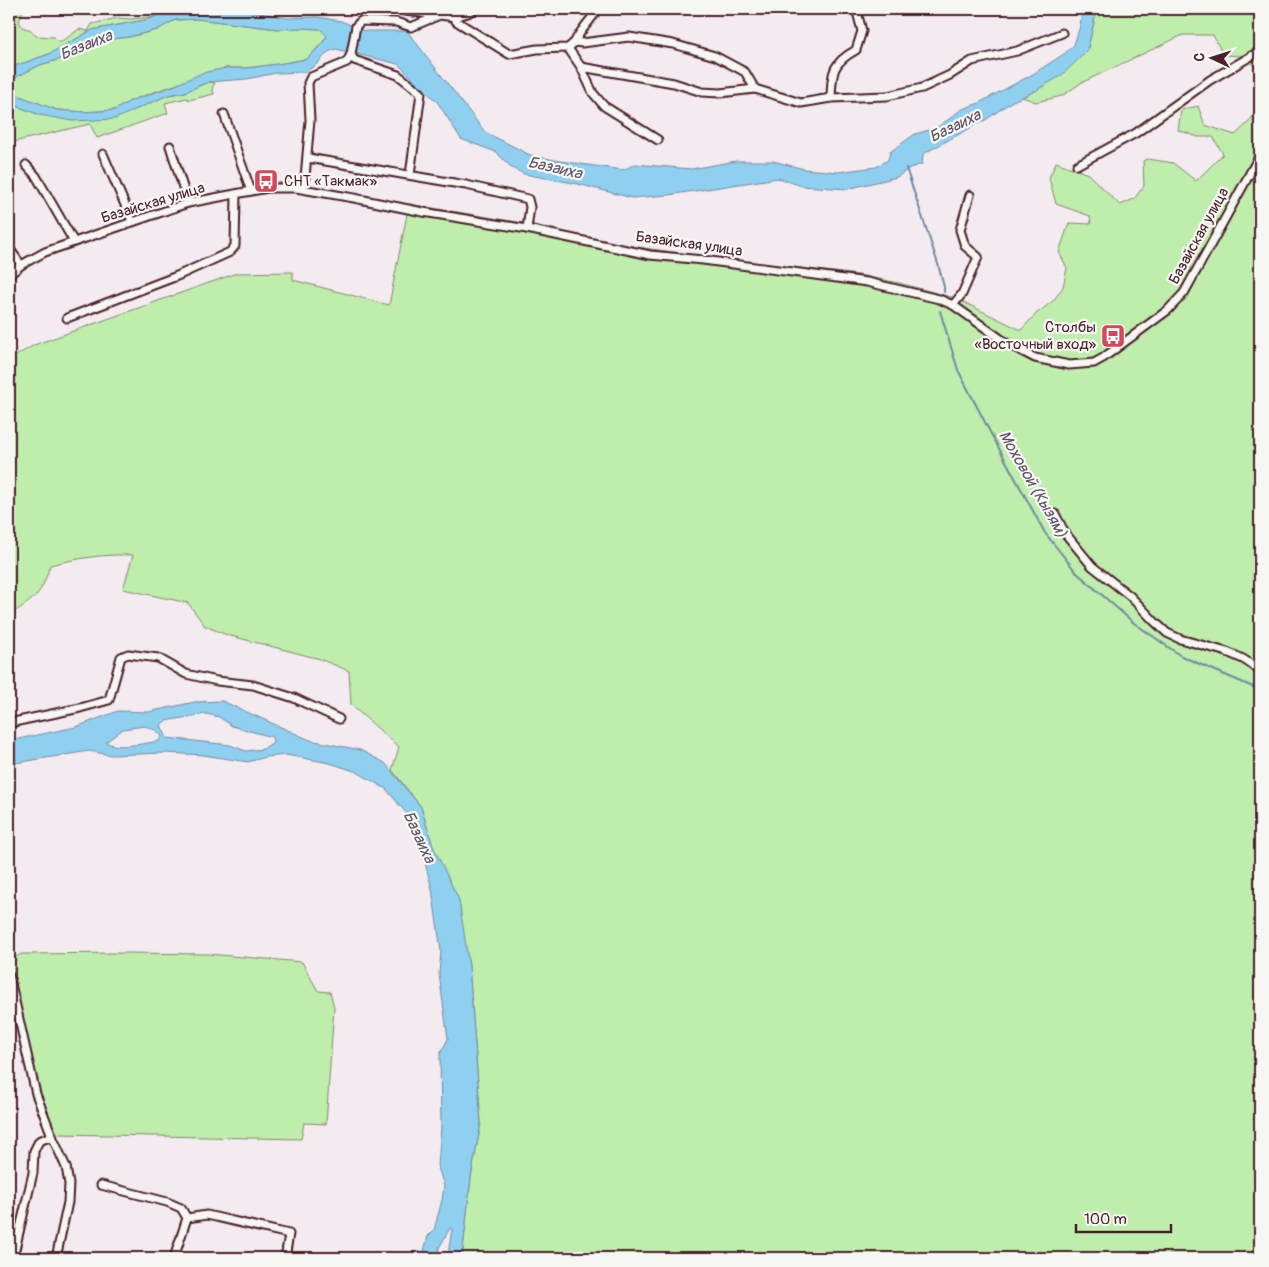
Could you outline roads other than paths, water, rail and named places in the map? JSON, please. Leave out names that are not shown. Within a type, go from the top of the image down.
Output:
[{"type":"street","points":[[399,9],[454,17],[474,9]]},
{"type":"street","points":[[454,17],[456,21],[509,54],[537,49],[568,48],[592,20],[598,9]]},
{"type":"street","points":[[831,98],[832,74],[839,61],[856,50],[862,30],[857,12],[853,9]]},
{"type":"street","points":[[304,189],[310,120],[308,83],[311,77],[347,62],[356,26],[361,21],[396,22],[411,27],[440,15]]},
{"type":"street","points":[[581,68],[674,83],[702,92],[720,93],[755,89],[801,104],[831,98],[887,96],[922,88],[950,75],[972,61],[1017,51],[1062,33]]},
{"type":"street","points":[[575,42],[582,43],[629,37],[673,44],[715,56],[745,72],[755,89]]},
{"type":"street","points":[[568,48],[581,68],[593,93],[604,106],[658,140]]},
{"type":"street","points":[[1077,165],[1136,133],[1210,80],[1260,51]]},
{"type":"street","points":[[350,54],[354,60],[398,75],[421,93],[410,175]]},
{"type":"street","points":[[224,114],[251,191]]},
{"type":"street","points":[[170,146],[188,203]]},
{"type":"street","points":[[104,154],[132,222]]},
{"type":"street","name":"Базайская улица","points":[[9,275],[21,265],[45,252],[188,203],[268,188],[304,189],[416,211],[527,229],[650,254],[867,282],[939,299],[953,305],[1025,354],[1069,365],[1094,363],[1168,310],[1184,293],[1260,155]]},
{"type":"street","points":[[308,158],[466,185],[528,199],[530,207],[527,229]]},
{"type":"street","points":[[26,165],[36,176],[74,242]]},
{"type":"street","points":[[67,318],[177,276],[230,252],[235,246],[236,194]]},
{"type":"street","points":[[953,305],[962,294],[978,257],[965,246],[960,230],[970,195]]},
{"type":"street","points":[[9,248],[21,265]]},
{"type":"street","points":[[1055,514],[1065,532],[1092,566],[1130,596],[1167,633],[1180,639],[1227,652],[1243,659],[1260,670]]},
{"type":"street","points":[[9,722],[80,708],[109,700],[121,657],[128,654],[158,658],[186,674],[217,681],[253,685],[294,698],[339,719]]},
{"type":"street","points":[[9,975],[36,1094],[66,1167],[69,1184],[68,1202],[56,1258]]},
{"type":"street","points":[[13,1258],[33,1173],[34,1152],[39,1141],[52,1136]]},
{"type":"street","points":[[101,1185],[167,1202],[181,1208],[187,1218],[174,1258]]},
{"type":"street","points":[[187,1218],[207,1215],[289,1234],[285,1258]]},
{"type":"water","name":"Базаиха","points":[[172,9],[231,9],[287,18],[317,17],[341,21],[365,31],[407,31],[485,132],[530,155],[623,170],[635,164],[691,169],[736,161],[773,161],[804,169],[838,172],[876,167],[888,160],[890,152],[915,134],[936,128],[960,110],[979,103],[1033,74],[1064,54],[1074,45],[1080,26],[1082,9],[1095,9],[1095,18],[1087,51],[1062,75],[1037,90],[1011,102],[987,119],[923,154],[922,164],[910,168],[897,177],[847,189],[802,186],[778,178],[668,195],[632,198],[578,184],[524,174],[512,168],[496,152],[461,139],[438,103],[398,64],[336,49],[328,52],[306,72],[276,73],[247,79],[208,82],[185,92],[168,95],[115,119],[72,121],[40,115],[9,103],[9,92],[57,110],[85,112],[115,110],[130,101],[173,86],[202,73],[226,68],[247,68],[307,59],[327,36],[320,29],[278,29],[197,19],[175,20],[157,30],[129,37],[103,40],[78,54],[40,65],[9,81],[9,68],[49,54],[92,30],[150,19]]},
{"type":"water","name":"Базаиха","points":[[222,701],[310,740],[360,750],[385,763],[421,807],[433,846],[459,900],[469,966],[481,1123],[471,1177],[462,1258],[449,1258],[452,1229],[450,1228],[439,1248],[437,1258],[422,1258],[428,1236],[434,1230],[444,1186],[438,1167],[441,1126],[440,1054],[448,1039],[439,974],[441,951],[432,889],[423,855],[407,814],[386,789],[357,772],[330,763],[286,755],[266,757],[248,762],[204,755],[165,753],[111,755],[89,751],[9,764],[9,741],[76,727],[118,711],[148,712],[195,702]],"holes":[[[206,714],[219,717],[232,726],[272,737],[273,742],[263,749],[246,751],[230,745],[167,738],[161,725],[165,721]],[[145,726],[155,730],[162,736],[159,741],[124,746],[117,746],[106,742],[123,729]]]},
{"type":"waterway","name":"Моховой (Кызям)","points":[[906,168],[938,264],[944,292]]},
{"type":"waterway","name":"Моховой (Кызям)","points":[[940,311],[958,370],[989,430],[1045,533],[1077,573],[1134,623],[1181,656],[1260,690]]},
{"type":"place","name":"СНТ «Такмак»","points":[[266,181]]},
{"type":"place","name":"Столбы «Восточный вход»","points":[[1113,336]]}]
